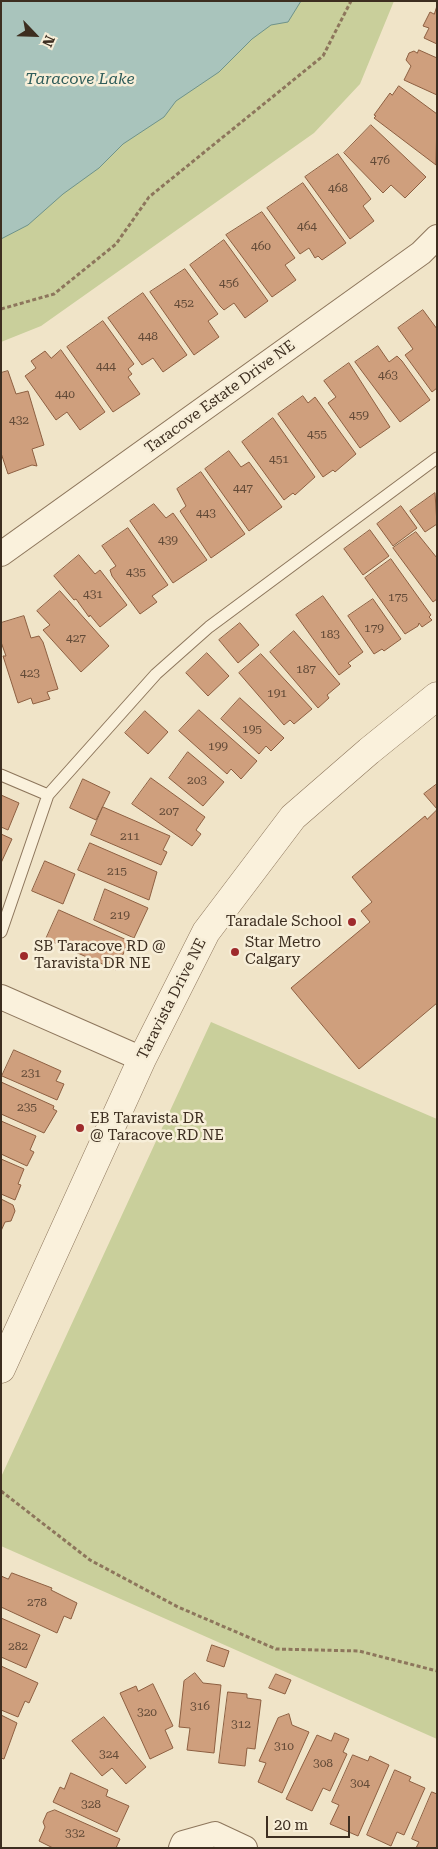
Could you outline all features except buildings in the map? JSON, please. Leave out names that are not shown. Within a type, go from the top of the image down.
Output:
[{"type":"street","name":"Taracove Estate Drive NE","points":[[1,554],[421,253],[437,236]]},
{"type":"street","name":"Taravista Drive NE","points":[[1,1368],[142,1059],[206,932],[293,817],[369,751],[437,696]]},
{"type":"street","points":[[1,997],[142,1059]]},
{"type":"street","points":[[181,1848],[183,1843],[215,1834],[245,1848]]},
{"type":"lane","points":[[1,932],[48,795],[156,674],[209,627],[437,458]]},
{"type":"lane","points":[[1,775],[48,795]]},
{"type":"path","points":[[1,309],[54,294],[116,244],[149,197],[323,56],[351,1]]},
{"type":"path","points":[[1,1491],[90,1560],[178,1607],[276,1649],[359,1651],[437,1672]]},
{"type":"green space","points":[[1,1],[394,1],[360,84],[314,133],[41,326],[1,342]]},
{"type":"green space","points":[[211,1022],[437,1119],[437,1739],[1,1546],[1,1477]]},
{"type":"water","name":"Taracove Lake","points":[[1,1],[301,1],[288,22],[271,25],[252,39],[219,72],[176,101],[164,117],[123,144],[99,168],[63,194],[28,225],[1,239]]},
{"type":"place","name":"Taradale School","points":[[352,922]]},
{"type":"place","name":"Star Metro Calgary","points":[[235,952]]},
{"type":"place","name":"SB Taracove RD @ Taravista DR NE","points":[[24,956]]},
{"type":"place","name":"EB Taravista DR @ Taracove RD NE","points":[[80,1128]]}]
